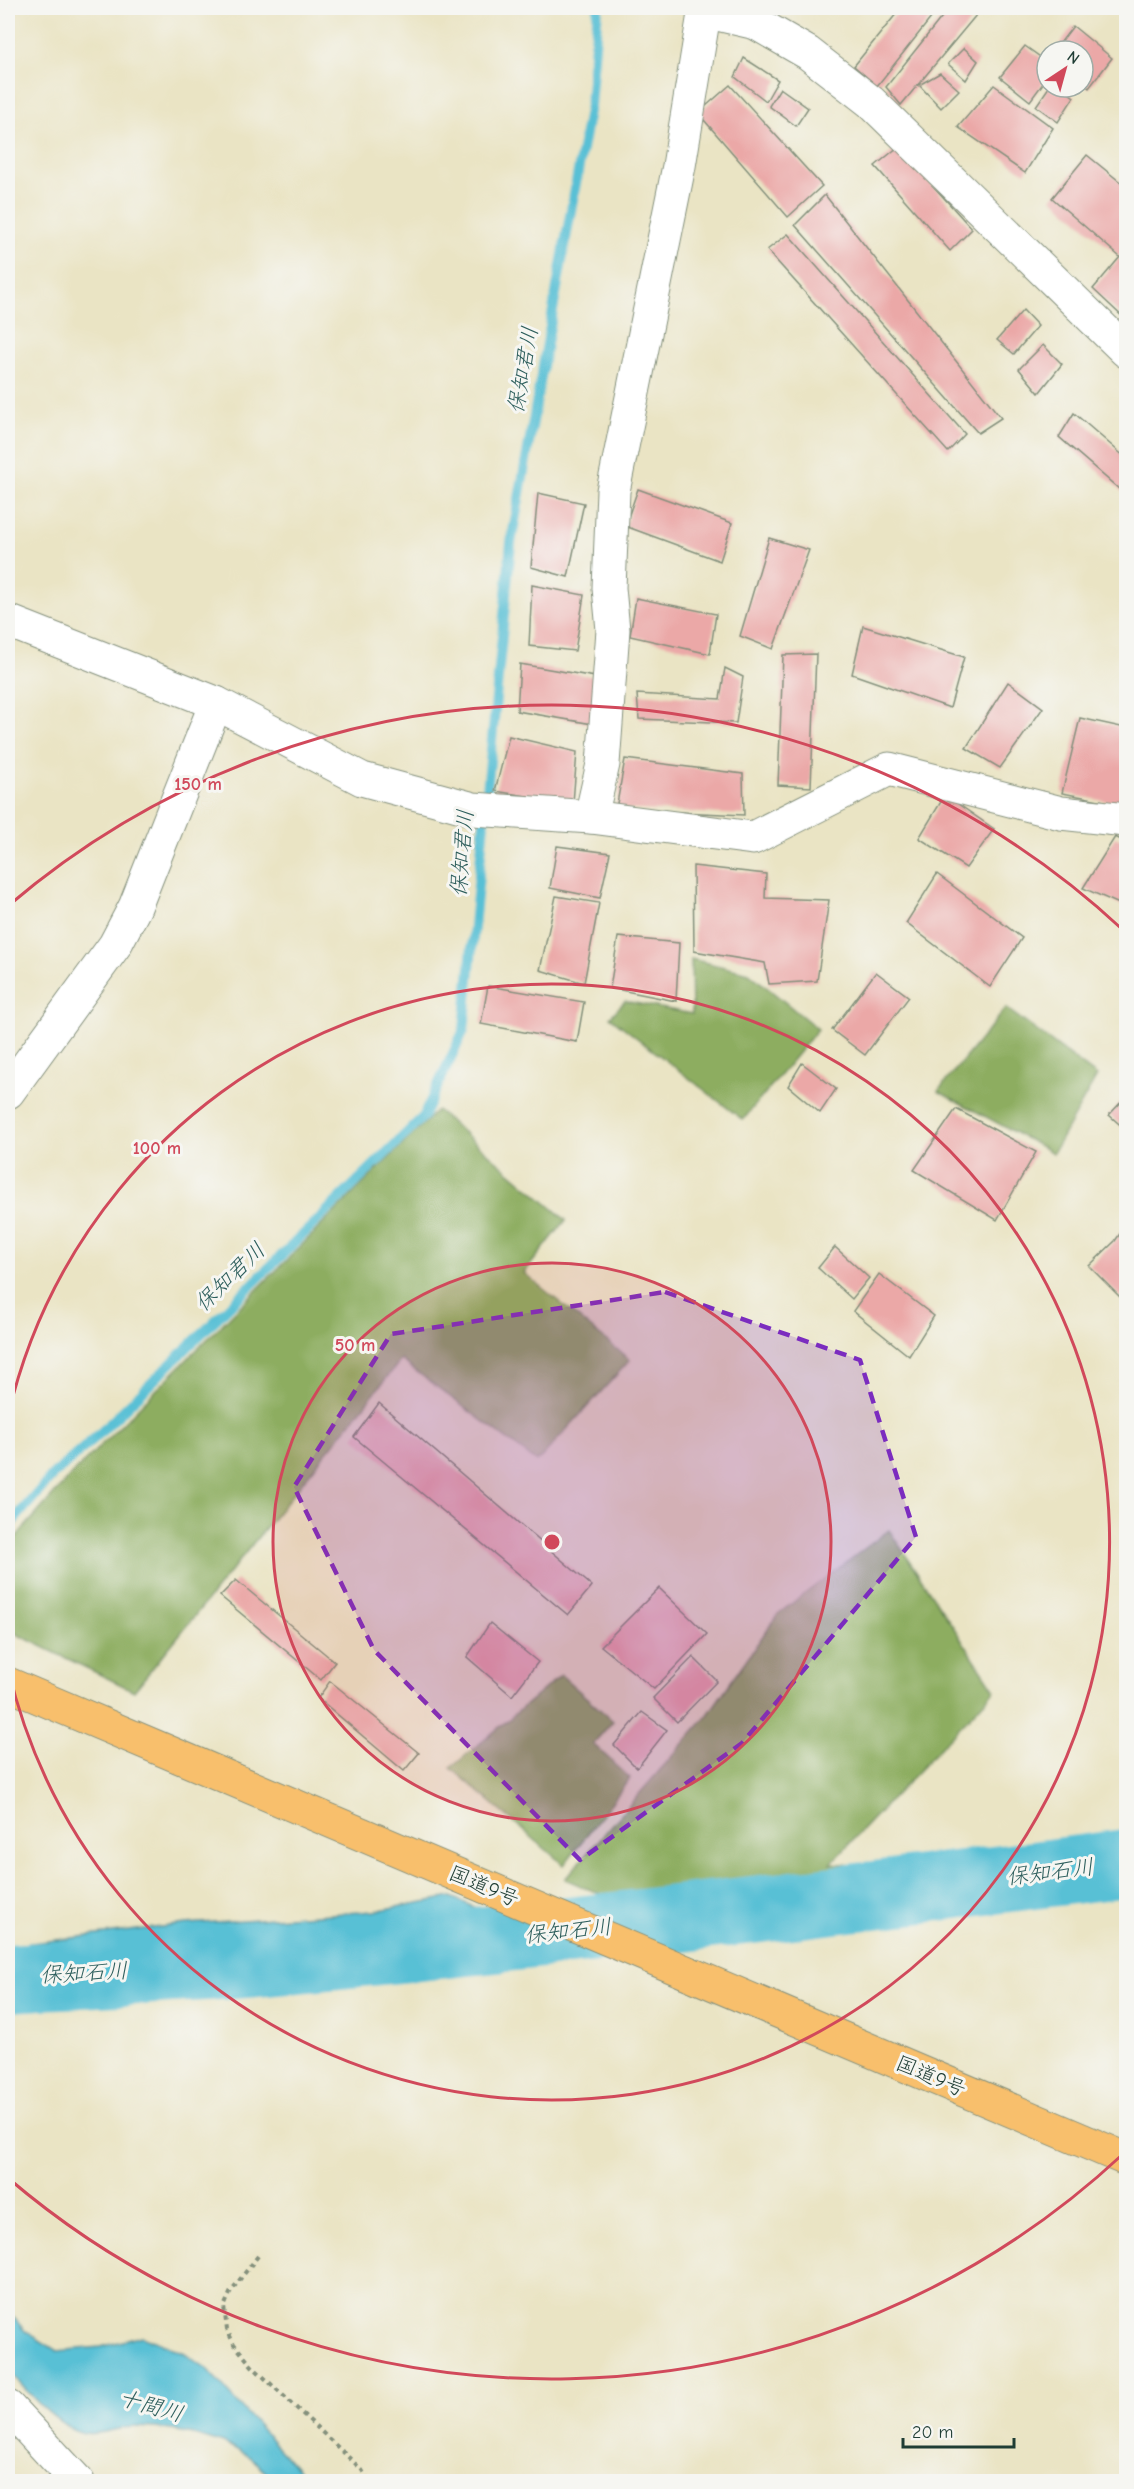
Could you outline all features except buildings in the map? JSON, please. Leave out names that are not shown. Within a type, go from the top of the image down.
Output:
[{"type":"highway","name":"国道9号","points":[[8,1684],[1126,2159]]},
{"type":"street","points":[[591,817],[603,765],[613,630],[609,588],[612,490],[679,166],[704,9],[756,23],[808,53],[871,102],[1126,351]]},
{"type":"street","points":[[8,621],[216,703],[362,779],[473,809],[591,817],[753,838],[889,769],[1061,813],[1126,820]]},
{"type":"street","points":[[8,1092],[115,945],[135,907],[216,703]]},
{"type":"street","points":[[8,2407],[78,2481]]},
{"type":"path","points":[[258,2256],[231,2291],[224,2307],[227,2330],[234,2344],[252,2366],[362,2470],[369,2481]]},
{"type":"highlighted area","points":[[665,1292],[860,1360],[916,1537],[742,1743],[580,1860],[374,1650],[294,1487],[391,1334]]},
{"type":"green space","points":[[691,959],[749,973],[818,1029],[743,1120],[610,1017],[625,1001],[692,1014]]},
{"type":"green space","points":[[1006,1008],[1097,1076],[1053,1153],[938,1091]]},
{"type":"green space","points":[[437,1110],[566,1220],[524,1273],[630,1360],[537,1462],[401,1360],[134,1691],[8,1630],[8,1546],[71,1475]]},
{"type":"green space","points":[[889,1530],[995,1690],[831,1863],[876,1867],[854,1886],[649,1915],[565,1879],[707,1716],[778,1614]]},
{"type":"green space","points":[[561,1675],[613,1721],[593,1744],[630,1778],[564,1865],[451,1768]]},
{"type":"water","points":[[451,1897],[510,1923],[8,1977],[8,1946],[186,1924],[374,1911]]},
{"type":"water","name":"十間川","points":[[8,2311],[25,2331],[57,2351],[100,2347],[142,2336],[182,2352],[208,2370],[308,2481],[273,2481],[247,2455],[230,2446],[191,2434],[134,2427],[90,2434],[73,2429],[42,2407],[8,2370]]},
{"type":"waterway","name":"保知君川","points":[[8,1527],[53,1475],[97,1436],[423,1117],[464,1030],[511,543],[590,105],[598,8]]},
{"type":"waterway","name":"保知石川","points":[[8,1978],[163,1970],[365,1953],[583,1930],[1126,1863]]}]
